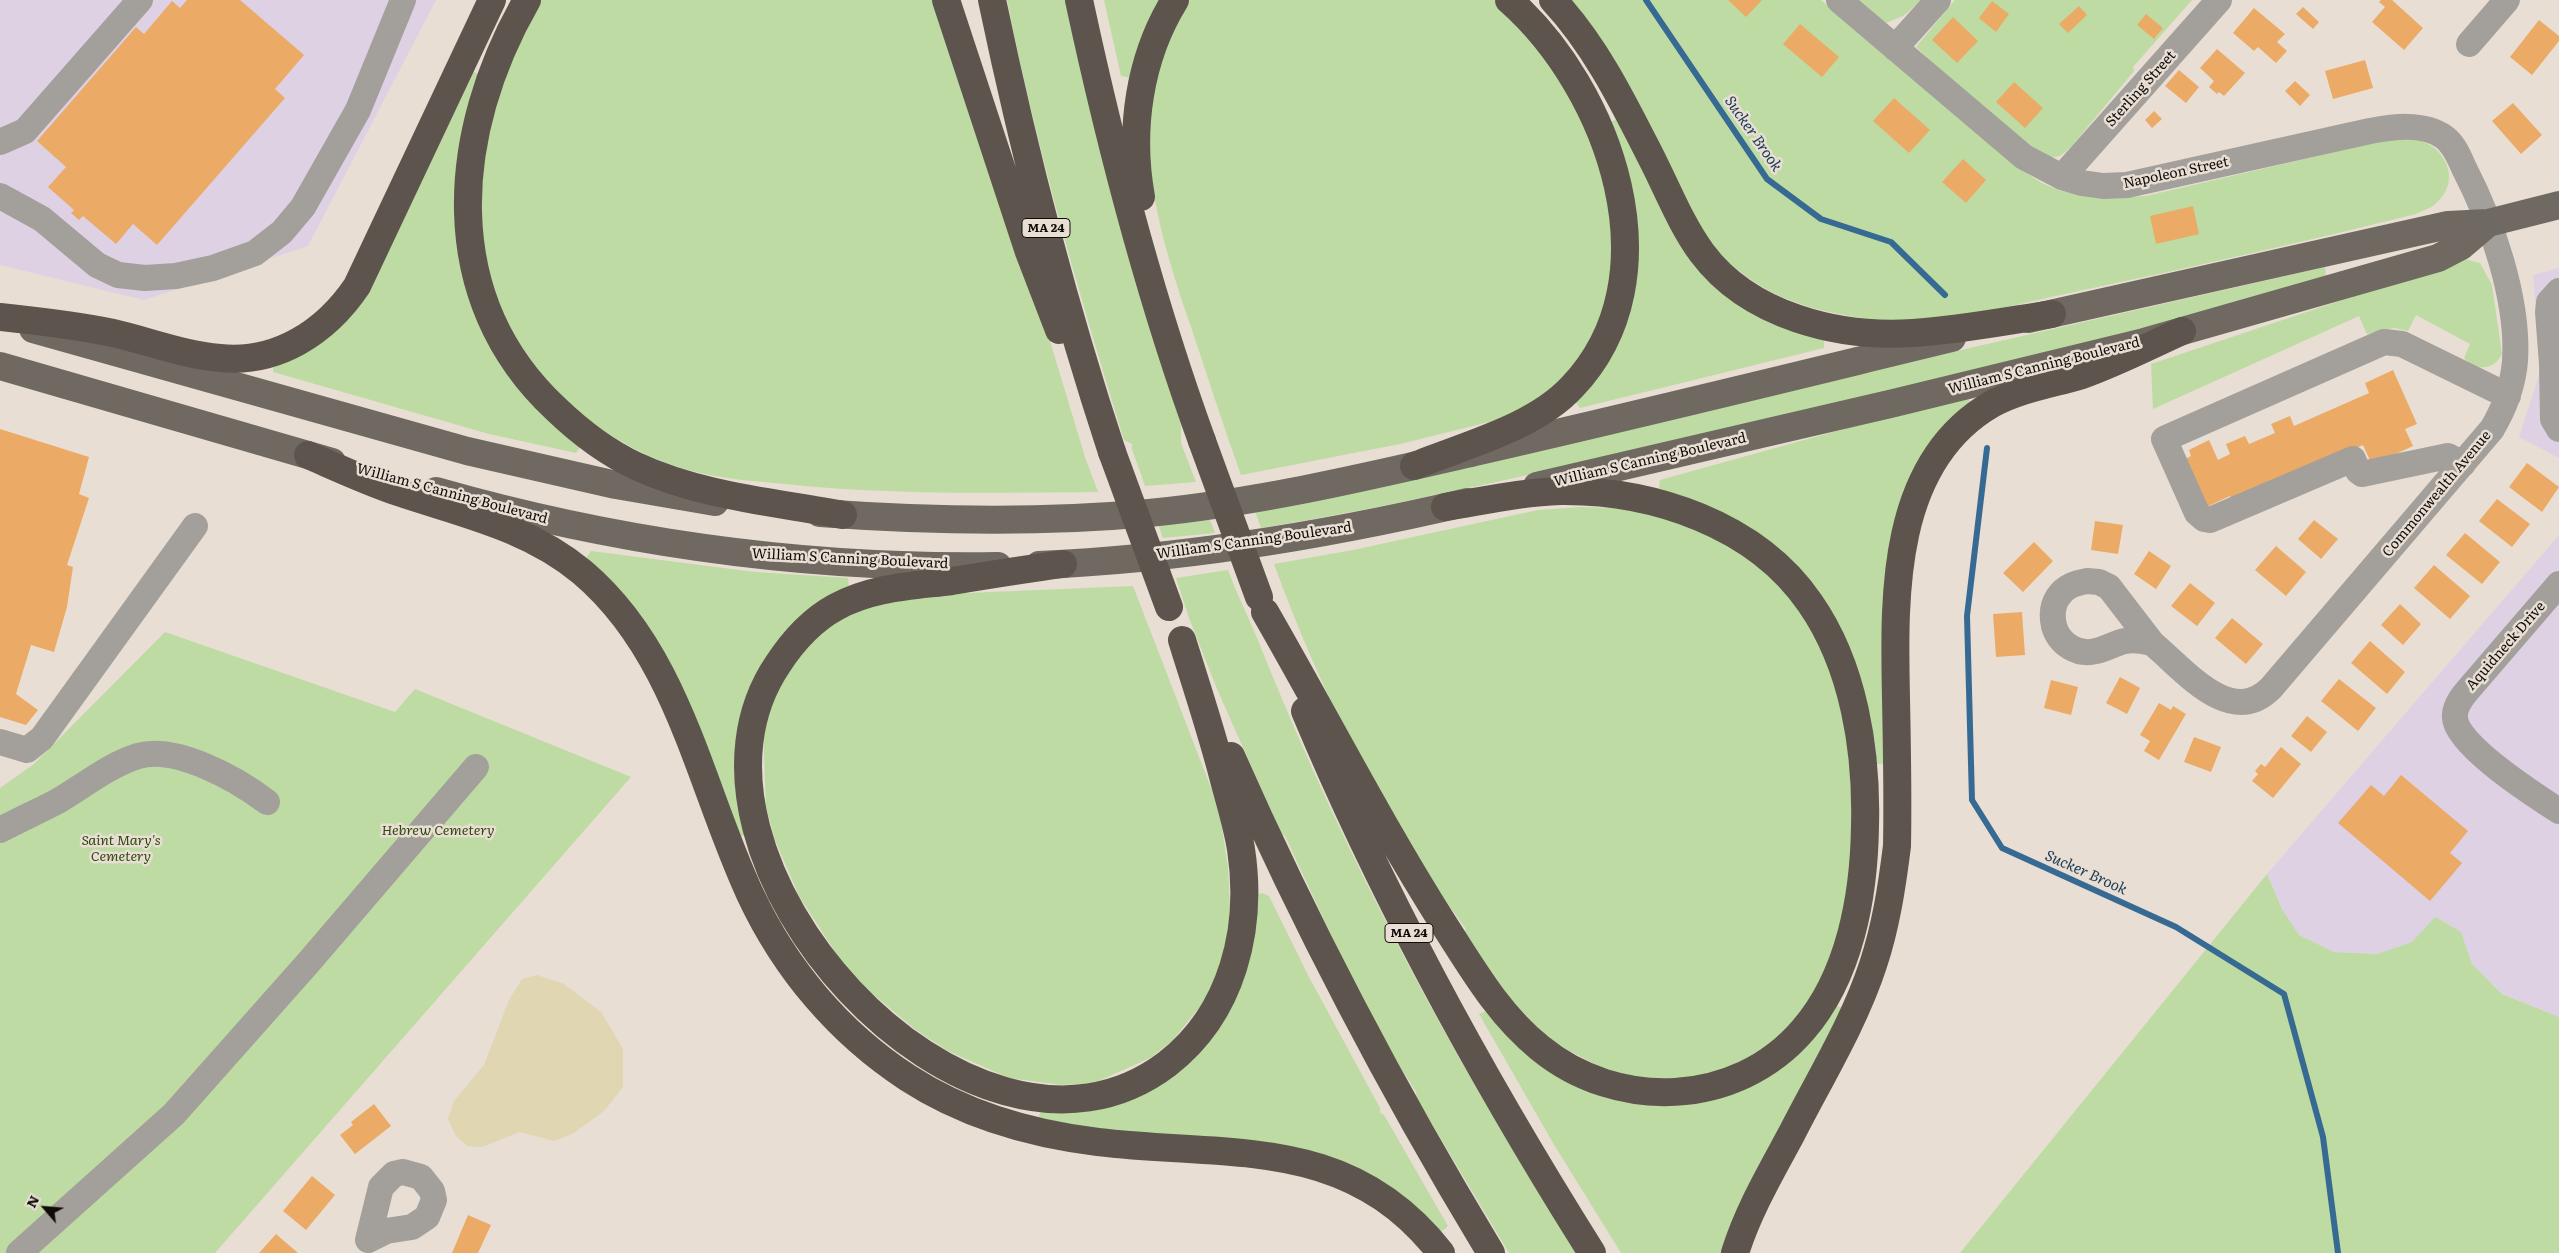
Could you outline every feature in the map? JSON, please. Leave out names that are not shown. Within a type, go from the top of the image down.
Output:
[{"type":"highway","points":[[0,318],[85,328],[222,358],[272,353],[303,340],[333,317],[357,286],[492,0]]},
{"type":"highway","points":[[527,0],[502,48],[485,93],[475,137],[470,183],[470,231],[476,276],[489,319],[508,354],[533,386],[563,416],[598,444],[637,466],[678,482],[712,491],[843,515]]},
{"type":"highway","points":[[946,0],[1042,291],[1103,425]]},
{"type":"highway","name":"MA 24","points":[[992,0],[1040,204],[1103,425],[1182,640],[1272,847],[1341,988],[1415,1124],[1492,1253]]},
{"type":"highway","name":"MA 24","points":[[1079,0],[1125,195],[1200,438],[1262,605],[1322,753],[1388,893],[1496,1095],[1592,1253]]},
{"type":"highway","points":[[1175,0],[1157,34],[1144,74],[1137,126],[1136,161],[1149,234],[1200,438]]},
{"type":"highway","points":[[1414,466],[1511,428],[1557,401],[1572,388],[1597,356],[1616,319],[1621,297],[1625,256],[1624,232],[1617,184],[1601,132],[1580,88],[1556,50],[1509,0]]},
{"type":"highway","points":[[1553,0],[1594,51],[1632,120],[1691,237],[1714,268],[1741,291],[1776,310],[1801,319],[1835,328],[1877,333],[1939,330],[2052,314]]},
{"type":"highway","points":[[1735,1253],[1753,1206],[1866,985],[1881,937],[1893,880],[1897,846],[1897,582],[1907,527],[1922,486],[1950,440],[1967,423],[1992,405],[2016,394],[2107,365],[2182,331]]},
{"type":"highway","points":[[308,455],[390,489],[506,526],[552,550],[581,571],[609,597],[636,631],[664,680],[749,892],[771,936],[793,969],[820,1003],[849,1032],[910,1079],[970,1110],[1002,1122],[1049,1134],[1098,1142],[1281,1158],[1336,1172],[1360,1182],[1385,1198],[1409,1218],[1441,1253]]},
{"type":"highway","points":[[1262,605],[1326,717],[1397,850],[1484,987],[1501,1010],[1522,1033],[1545,1052],[1594,1080],[1647,1093],[1674,1094],[1701,1090],[1729,1082],[1756,1069],[1781,1052],[1804,1030],[1821,1005],[1844,956],[1858,905],[1865,842],[1865,775],[1853,704],[1828,634],[1810,603],[1798,588],[1786,574],[1760,552],[1730,533],[1697,516],[1664,504],[1631,497],[1561,491],[1530,493],[1445,507]]},
{"type":"highway","points":[[1063,564],[891,589],[850,600],[815,621],[786,652],[765,685],[752,723],[747,762],[750,799],[771,869],[793,917],[821,958],[854,996],[890,1029],[948,1067],[988,1086],[1034,1098],[1079,1098],[1106,1093],[1139,1081],[1182,1052],[1213,1014],[1225,992],[1234,969],[1244,902],[1242,861],[1213,736],[1182,640]]},
{"type":"main road","name":"William S Canning Boulevard","points":[[0,318],[422,439],[540,469],[691,498],[843,515],[997,519],[1148,513],[1262,498],[1414,466],[2052,314],[2448,224],[2488,223],[2559,205]]},
{"type":"main road","name":"William S Canning Boulevard","points":[[0,366],[308,455],[530,516],[606,532],[683,545],[796,558],[872,563],[988,566],[1063,564],[1140,557],[1266,541],[1368,524],[1886,405],[2182,331],[2438,258],[2461,246],[2488,223]]},
{"type":"street","points":[[0,142],[25,130],[140,0]]},
{"type":"street","points":[[0,196],[42,220],[107,271],[130,277],[176,276],[233,262],[255,253],[269,244],[293,220],[358,110],[404,0]]},
{"type":"street","name":"Napoleon Street","points":[[1839,0],[2008,146],[2042,168],[2062,177],[2103,186],[2127,185],[2370,131],[2419,128],[2437,133],[2450,142],[2469,178],[2488,223]]},
{"type":"street","points":[[1895,48],[1938,0]]},
{"type":"street","name":"Sterling Street","points":[[2062,177],[2219,0]]},
{"type":"street","points":[[2469,44],[2507,0]]},
{"type":"street","points":[[0,180],[21,189],[51,207],[109,256],[145,278]]},
{"type":"street","name":"Commonwealth Avenue","points":[[2152,643],[2211,693],[2231,702],[2254,700],[2271,688],[2492,428],[2508,396],[2514,377],[2515,343],[2508,294],[2488,223]]},
{"type":"street","points":[[2559,291],[2549,302],[2555,342],[2552,420],[2559,429]]},
{"type":"street","points":[[2463,464],[2448,456],[2362,474],[2358,471],[2353,459],[2210,520],[2204,519],[2197,513],[2164,439],[2384,342],[2402,344],[2508,396]]},
{"type":"street","points":[[2515,343],[2555,342]]},
{"type":"street","points":[[0,742],[27,750],[42,738],[195,526]]},
{"type":"street","name":"Aquidneck Drive","points":[[2559,584],[2467,690],[2456,710],[2455,718],[2458,729],[2475,749],[2559,811]]},
{"type":"street","points":[[0,830],[57,801],[115,767],[138,756],[157,754],[182,759],[221,773],[245,785],[267,802]]},
{"type":"street","points":[[19,1253],[174,1114],[308,964],[476,767]]},
{"type":"shaded area","points":[[0,0],[436,0],[308,246],[144,300],[0,265]]},
{"type":"shaded area","points":[[2559,268],[2559,458],[2519,437],[2541,369],[2533,275]]},
{"type":"shaded area","points":[[2559,535],[2559,1017],[2503,994],[2472,964],[2461,932],[2412,942],[2377,954],[2334,952],[2299,935],[2282,909],[2267,874]]},
{"type":"green space","points":[[540,0],[935,0],[1022,248],[1085,457],[1098,492],[1020,493],[863,490],[824,488],[715,476],[692,471],[657,459],[624,443],[594,423],[565,400],[540,373],[519,343],[502,311],[485,263],[480,218],[484,158],[502,79]]},
{"type":"green space","points":[[1007,0],[1067,0],[1149,318],[1181,426],[1181,443],[1196,482],[1145,486],[1132,444],[1124,440],[1045,167]]},
{"type":"green space","points":[[1104,0],[1161,0],[1131,78],[1121,76]]},
{"type":"green space","points":[[1188,0],[1494,0],[1513,16],[1573,98],[1603,173],[1611,215],[1613,261],[1605,306],[1596,333],[1579,362],[1539,400],[1505,418],[1400,444],[1241,475],[1167,252],[1152,182],[1150,147],[1151,111],[1157,74],[1170,32]]},
{"type":"green space","points":[[1570,0],[1821,0],[2010,161],[2042,183],[2080,195],[2106,197],[2146,196],[2402,138],[2411,138],[2426,143],[2435,149],[2447,166],[2448,186],[2443,196],[2434,205],[2416,214],[2252,253],[1999,309],[1939,318],[1909,320],[1879,320],[1827,312],[1789,300],[1756,283],[1708,243],[1609,51]]},
{"type":"green space","points":[[1859,0],[1922,0],[1903,16],[1886,23]]},
{"type":"green space","points":[[1955,0],[2192,0],[2133,67],[2134,71],[2071,147],[2058,157],[2052,157],[2039,153],[2003,127],[1982,110],[1916,47]]},
{"type":"green space","points":[[470,70],[480,75],[478,319],[493,349],[513,378],[581,446],[576,453],[489,434],[273,372],[274,363],[306,351]]},
{"type":"green space","points":[[1620,118],[1674,229],[1824,338],[1824,348],[1580,408],[1574,400],[1599,373],[1612,353],[1622,333],[1634,290],[1610,122]]},
{"type":"green space","points":[[2465,259],[2480,263],[2492,285],[2502,354],[2494,364],[2479,367],[2468,362],[2464,358],[2470,344],[2416,315],[2408,331],[2394,328],[2367,334],[2359,316],[2153,409],[2151,364]]},
{"type":"green space","points":[[2325,267],[2326,278],[2184,318],[1971,371],[1571,465],[1447,493],[1261,528],[1255,511]]},
{"type":"green space","points":[[1966,395],[1972,404],[1918,469],[1888,764],[1877,764],[1872,732],[1835,621],[1669,493],[1659,488],[1660,480]]},
{"type":"green space","points":[[1581,507],[1620,508],[1668,516],[1734,545],[1793,597],[1828,658],[1850,742],[1854,851],[1842,921],[1831,958],[1818,987],[1801,1015],[1761,1051],[1722,1070],[1695,1077],[1669,1079],[1632,1077],[1606,1070],[1564,1048],[1544,1034],[1515,1004],[1463,934],[1466,929],[1408,844],[1357,754],[1312,660],[1274,564],[1353,550],[1538,510]]},
{"type":"green space","points":[[1209,518],[1215,533],[1163,538],[1158,524]]},
{"type":"green space","points":[[591,551],[755,572],[848,578],[849,588],[777,649],[764,662],[753,683],[743,717],[738,750],[739,783],[748,834],[739,837],[585,560]]},
{"type":"green space","points":[[1228,570],[1294,727],[1366,882],[1445,1033],[1532,1181],[1577,1253],[1509,1253],[1417,1099],[1416,1092],[1388,1047],[1346,967],[1285,836],[1281,833],[1217,689],[1189,618],[1176,578]]},
{"type":"green space","points":[[1133,586],[1211,788],[1221,822],[1228,867],[1230,909],[1226,941],[1219,970],[1207,998],[1172,1041],[1150,1058],[1094,1083],[1062,1085],[1009,1078],[948,1051],[916,1030],[863,986],[841,961],[799,896],[775,840],[766,807],[763,726],[787,667],[835,620],[885,597],[963,590],[968,593]]},
{"type":"green space","points":[[165,632],[395,712],[415,689],[631,777],[215,1253],[0,1253],[0,788],[34,764]]},
{"type":"green space","points":[[2267,874],[2282,909],[2299,935],[2334,952],[2377,954],[2412,942],[2435,917],[2461,932],[2472,964],[2502,994],[2559,1017],[2559,1253],[1960,1253]]},
{"type":"green space","points":[[1262,893],[1269,896],[1309,977],[1380,1108],[1380,1113],[1384,1115],[1448,1226],[1441,1232],[1407,1200],[1380,1180],[1351,1165],[1304,1149],[1086,1128],[1038,1120],[1041,1109],[1078,1107],[1111,1101],[1143,1090],[1175,1072],[1257,895]]},
{"type":"green space","points":[[1834,1005],[1843,1008],[1724,1253],[1621,1253],[1553,1143],[1479,1014],[1489,1010],[1500,1024],[1672,1103]]},
{"type":"sand","points":[[537,975],[564,984],[601,1012],[623,1049],[623,1087],[604,1111],[574,1133],[554,1141],[520,1132],[482,1147],[467,1146],[456,1136],[448,1119],[454,1101],[484,1065],[509,1000],[522,979]]},
{"type":"building","points":[[187,0],[240,0],[304,55],[275,89],[285,98],[157,245],[133,224],[116,244],[83,216],[79,220],[71,213],[74,210],[48,187],[66,167],[37,141],[136,27],[144,34],[172,1],[180,8]]},
{"type":"building","points":[[1728,0],[1762,0],[1746,17]]},
{"type":"building","points":[[2381,0],[2392,0],[2423,28],[2404,50],[2372,22],[2385,7],[2379,2]]},
{"type":"building","points":[[1992,1],[2009,14],[1996,32],[1979,18]]},
{"type":"building","points":[[2079,6],[2087,15],[2068,33],[2059,24]]},
{"type":"building","points":[[2303,7],[2319,22],[2313,29],[2296,14]]},
{"type":"building","points":[[2254,8],[2285,34],[2277,42],[2287,51],[2276,63],[2258,47],[2254,51],[2233,33]]},
{"type":"building","points":[[2146,14],[2163,28],[2154,39],[2137,25]]},
{"type":"building","points":[[1953,17],[1978,41],[1957,63],[1932,40]]},
{"type":"building","points":[[2539,20],[2559,36],[2559,41],[2532,75],[2510,57]]},
{"type":"building","points":[[1800,24],[1839,57],[1822,77],[1783,44]]},
{"type":"building","points":[[2217,49],[2245,73],[2224,96],[2219,92],[2217,94],[2209,87],[2214,81],[2200,68]]},
{"type":"building","points":[[2365,60],[2373,88],[2333,99],[2325,71]]},
{"type":"building","points":[[2179,70],[2199,87],[2186,103],[2165,86]]},
{"type":"building","points":[[2295,81],[2310,95],[2300,106],[2285,91]]},
{"type":"building","points":[[2014,82],[2043,108],[2025,128],[1996,102]]},
{"type":"building","points":[[1894,98],[1930,130],[1909,153],[1873,121]]},
{"type":"building","points":[[2513,103],[2542,135],[2521,154],[2492,121]]},
{"type":"building","points":[[2154,111],[2162,119],[2152,128],[2145,120]]},
{"type":"building","points":[[1963,159],[1986,180],[1966,203],[1942,182]]},
{"type":"building","points":[[2193,206],[2199,234],[2156,244],[2150,216]]},
{"type":"building","points":[[2393,370],[2417,424],[2405,429],[2413,446],[2372,465],[2363,445],[2233,503],[2230,496],[2204,508],[2183,460],[2191,456],[2189,450],[2209,440],[2218,460],[2230,454],[2226,444],[2245,436],[2249,444],[2275,433],[2271,424],[2290,416],[2294,426],[2369,393],[2365,383]]},
{"type":"building","points":[[0,429],[89,457],[79,494],[89,498],[67,565],[73,567],[67,607],[54,652],[31,645],[16,694],[38,710],[26,725],[0,717]]},
{"type":"building","points":[[2527,463],[2559,487],[2542,512],[2509,487]]},
{"type":"building","points":[[2497,499],[2530,524],[2512,547],[2479,521]]},
{"type":"building","points":[[2314,520],[2338,539],[2321,559],[2298,539]]},
{"type":"building","points":[[2095,521],[2123,525],[2118,554],[2091,550]]},
{"type":"building","points":[[2465,533],[2500,562],[2482,584],[2446,555]]},
{"type":"building","points":[[2034,542],[2053,561],[2023,592],[2003,573]]},
{"type":"building","points":[[2276,546],[2306,572],[2286,596],[2255,570]]},
{"type":"building","points":[[2149,551],[2171,566],[2156,589],[2134,574]]},
{"type":"building","points":[[2434,565],[2470,596],[2450,619],[2414,588]]},
{"type":"building","points":[[2190,583],[2215,603],[2197,626],[2171,606]]},
{"type":"building","points":[[2400,604],[2421,624],[2403,645],[2381,625]]},
{"type":"building","points":[[2022,612],[2025,655],[1996,657],[1993,614]]},
{"type":"building","points":[[2232,618],[2263,644],[2246,664],[2215,638]]},
{"type":"building","points":[[2370,641],[2405,672],[2387,694],[2351,663]]},
{"type":"building","points":[[2120,677],[2140,688],[2127,714],[2106,703]]},
{"type":"building","points":[[2339,679],[2376,708],[2358,731],[2321,701]]},
{"type":"building","points":[[2051,680],[2078,687],[2071,715],[2044,708]]},
{"type":"building","points":[[2159,703],[2171,710],[2173,706],[2186,714],[2159,760],[2144,751],[2150,741],[2140,735]]},
{"type":"building","points":[[2307,716],[2327,732],[2311,752],[2291,736]]},
{"type":"building","points":[[2194,737],[2221,747],[2211,772],[2184,762]]},
{"type":"building","points":[[2281,747],[2301,764],[2273,798],[2252,781],[2258,774],[2255,771],[2261,764],[2265,767]]},
{"type":"building","points":[[2401,775],[2468,831],[2450,853],[2462,863],[2430,901],[2338,823],[2371,785],[2384,796]]},
{"type":"building","points":[[374,1104],[391,1126],[355,1154],[340,1135],[353,1125],[351,1122]]},
{"type":"building","points":[[312,1176],[335,1195],[306,1230],[283,1211]]},
{"type":"building","points":[[468,1215],[491,1225],[478,1253],[452,1253]]},
{"type":"building","points":[[276,1234],[298,1253],[259,1253]]},
{"type":"waterway","name":"Sucker Brook","points":[[1646,0],[1767,179],[1821,219],[1891,242],[1945,295]]},
{"type":"waterway","name":"Sucker Brook","points":[[1987,448],[1967,616],[1972,800],[2002,848],[2176,927],[2284,994],[2323,1137],[2338,1253]]},
{"type":"park label","name":"Hebrew Cemetery","points":[[438,831]]},
{"type":"park label","name":"Saint Mary's Cemetery","points":[[121,850]]}]
